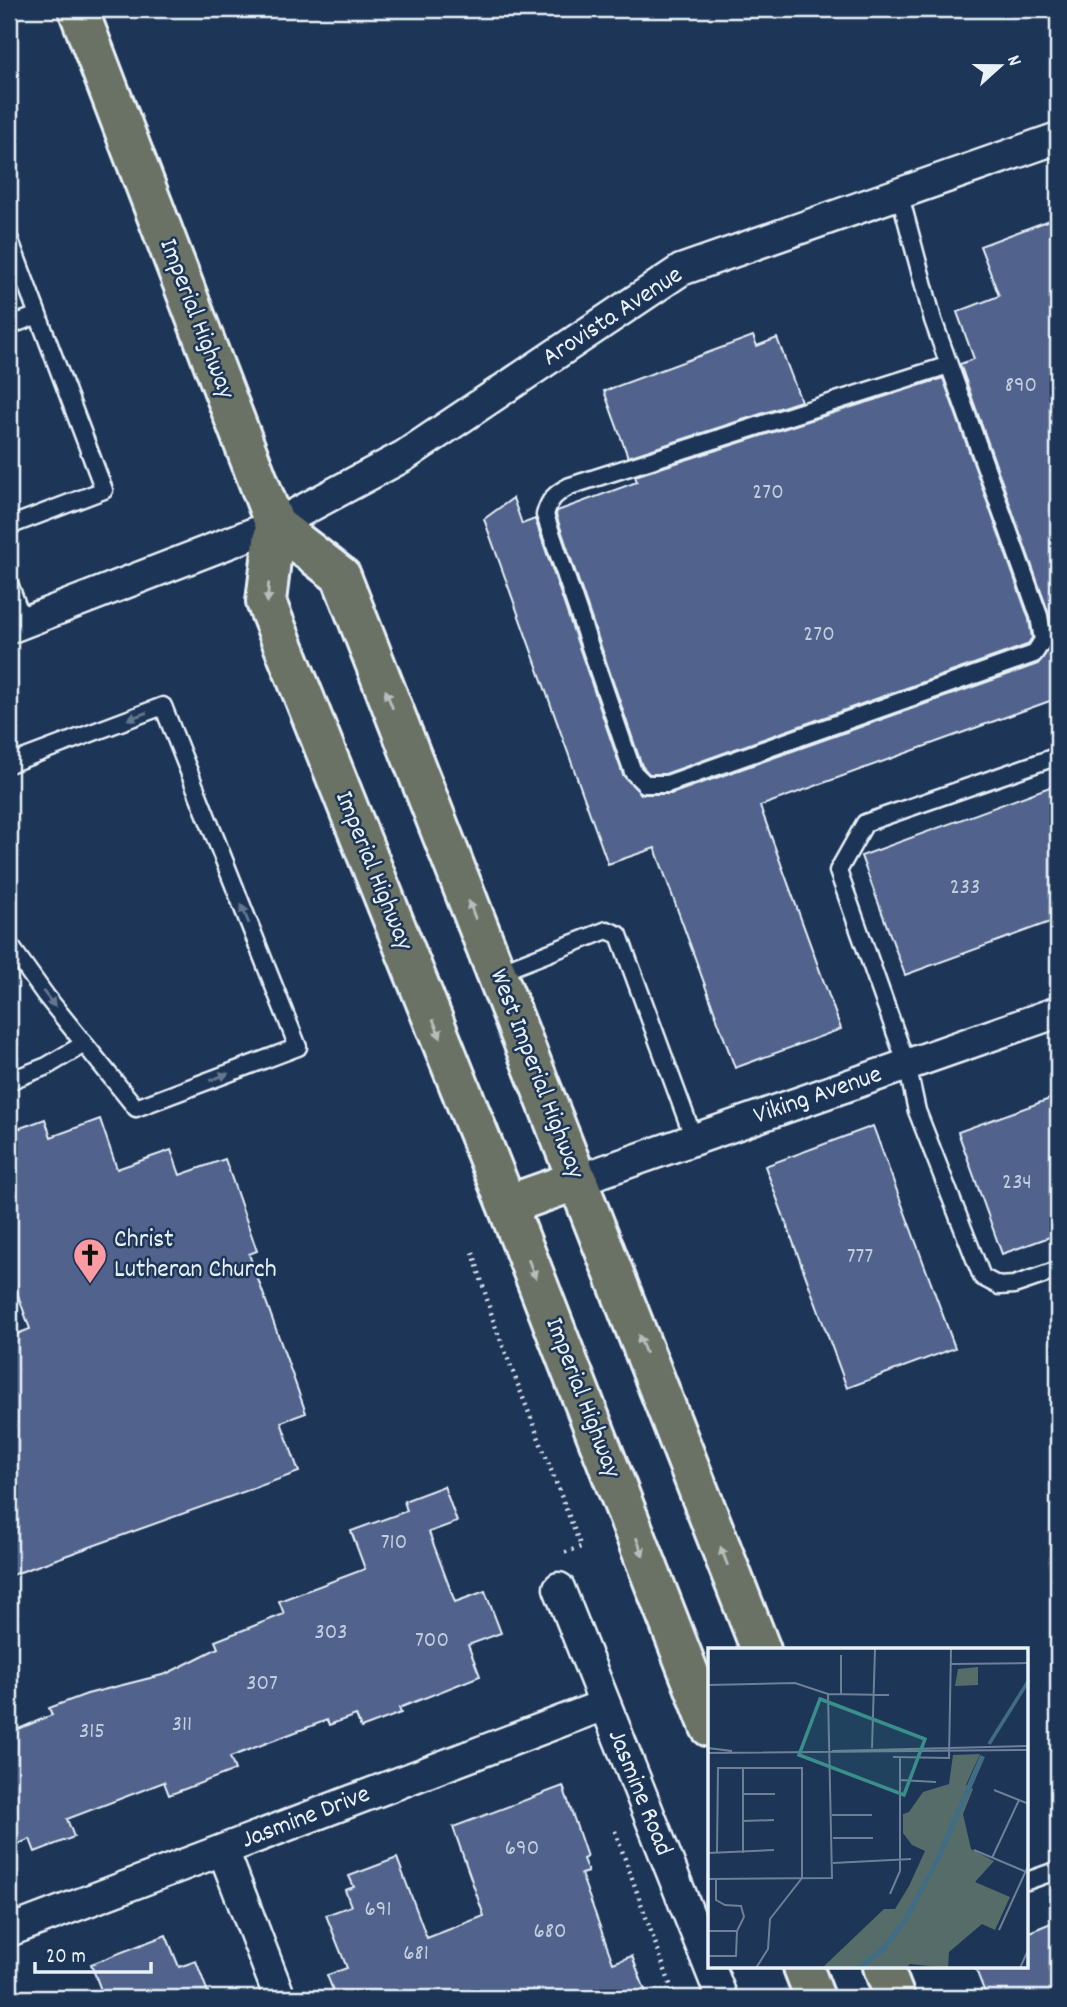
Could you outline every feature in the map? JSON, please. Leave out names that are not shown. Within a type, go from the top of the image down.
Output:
[{"type":"main road","name":"Imperial Highway","points":[[78,9],[275,525],[266,602],[508,1205],[708,1722]]},
{"type":"main road","name":"West Imperial Highway","points":[[275,525],[341,576],[760,1648]]},
{"type":"main road","points":[[508,1205],[578,1180]]},
{"type":"main road","points":[[803,1968],[815,1998]]},
{"type":"main road","points":[[883,1968],[895,1998]]},
{"type":"street","name":"Arovista Avenue","points":[[16,625],[275,525],[404,456],[681,270],[1058,138]]},
{"type":"street","name":"Viking Avenue","points":[[578,1180],[1058,1012]]},
{"type":"street","name":"Jasmine Road","points":[[559,1588],[708,1963]]},
{"type":"street","name":"Jasmine Drive","points":[[9,1931],[604,1705]]},
{"type":"street","points":[[223,1850],[280,1998]]},
{"type":"street","name":"Jasmine Road","points":[[710,1968],[722,1998]]},
{"type":"lane","points":[[899,192],[933,320],[1039,616],[1043,640],[1034,654],[667,784],[645,784],[633,772],[545,514],[547,505],[555,494],[570,486],[949,365]]},
{"type":"lane","points":[[9,238],[104,491],[9,526]]},
{"type":"lane","points":[[9,326],[38,315]]},
{"type":"lane","points":[[9,583],[16,625]]},
{"type":"lane","points":[[9,764],[163,706],[298,1047],[136,1108],[46,996],[9,944]]},
{"type":"lane","points":[[1058,756],[865,823],[838,871],[907,1065],[917,1111],[982,1278],[999,1286],[1014,1285],[1058,1270]]},
{"type":"lane","points":[[497,973],[607,930],[619,935],[694,1139]]},
{"type":"lane","points":[[9,1081],[47,1066],[85,1044]]},
{"type":"lane","points":[[1028,1881],[1058,1870]]},
{"type":"building","points":[[1058,217],[1058,698],[760,806],[841,1029],[735,1068],[655,848],[608,864],[484,519],[513,498],[522,524],[535,519],[623,775],[641,794],[671,794],[1038,664],[1052,645],[1049,614],[960,364],[974,359],[957,312],[999,296],[980,246]]},
{"type":"building","points":[[753,336],[757,346],[777,338],[801,401],[628,457],[604,391]]},
{"type":"building","points":[[943,378],[1029,619],[1032,638],[1027,645],[665,774],[649,774],[642,766],[556,515],[557,511],[637,482],[635,476]]},
{"type":"building","points":[[1058,784],[1058,919],[905,975],[861,856]]},
{"type":"building","points":[[1058,1096],[1058,1234],[1002,1254],[958,1132]]},
{"type":"building","points":[[45,1119],[51,1137],[100,1119],[117,1169],[171,1150],[180,1175],[225,1159],[257,1251],[249,1254],[306,1413],[281,1422],[299,1472],[9,1576],[9,1337],[30,1329],[9,1270],[9,1132]]},
{"type":"building","points":[[873,1126],[955,1348],[847,1388],[765,1166]]},
{"type":"building","points":[[444,1486],[457,1522],[429,1532],[455,1602],[485,1591],[501,1633],[468,1645],[480,1676],[399,1708],[401,1713],[361,1728],[356,1715],[329,1725],[327,1720],[230,1757],[235,1770],[169,1795],[164,1782],[67,1819],[74,1837],[35,1852],[30,1839],[9,1848],[9,1733],[52,1715],[49,1708],[87,1694],[166,1674],[218,1648],[215,1641],[284,1614],[279,1601],[365,1569],[351,1531],[407,1511],[404,1501]]},
{"type":"building","points":[[563,1786],[587,1857],[583,1859],[588,1872],[581,1874],[613,1963],[632,1956],[648,1998],[336,1998],[327,1975],[347,1968],[326,1915],[351,1906],[345,1890],[354,1887],[349,1876],[397,1858],[427,1938],[484,1916],[453,1827]]},
{"type":"building","points":[[1058,1920],[1058,1998],[987,1998],[975,1968],[1028,1968],[1028,1933]]},
{"type":"building","points":[[166,1935],[179,1967],[196,1961],[210,1998],[104,1998],[91,1964]]},
{"type":"place","name":"Christ Lutheran Church","points":[[90,1285]]}]
